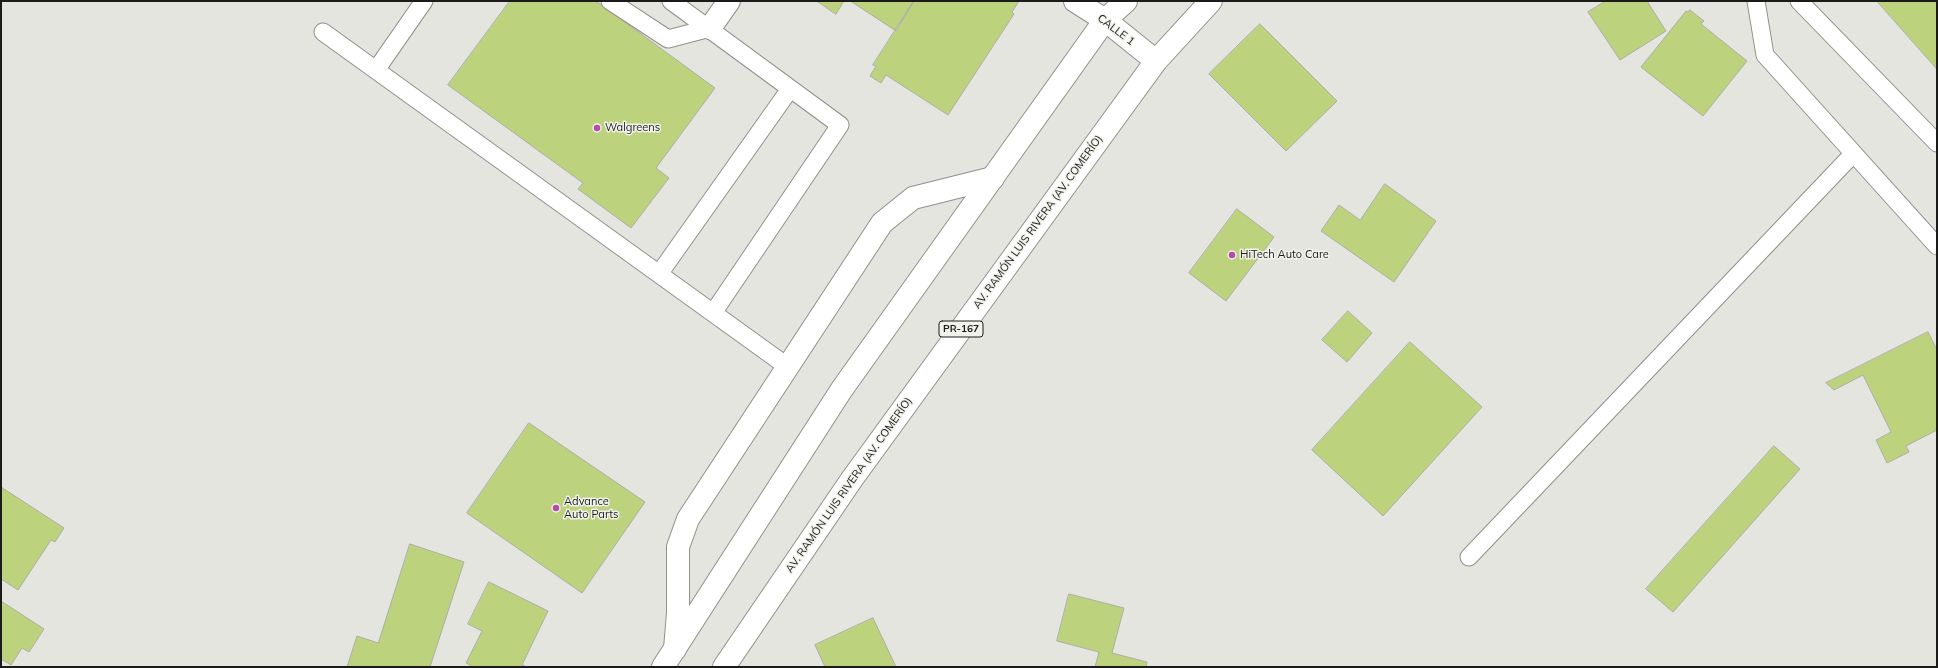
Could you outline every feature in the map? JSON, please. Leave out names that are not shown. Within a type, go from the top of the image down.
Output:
[{"type":"main road","points":[[710,28],[729,1]]},
{"type":"main road","name":"CALLE 1","points":[[1075,1],[1106,20],[1156,61]]},
{"type":"main road","points":[[663,667],[842,390],[1106,20],[1126,1]]},
{"type":"main road","name":"AV. RAMÓN LUIS RIVERA (AV. COMERÍO)","points":[[724,667],[852,479],[1156,61],[1211,1]]},
{"type":"main road","points":[[675,649],[678,613],[678,547],[688,519],[882,223],[913,198],[993,178]]},
{"type":"lane","points":[[376,70],[424,1]]},
{"type":"lane","points":[[610,1],[668,39],[710,28]]},
{"type":"lane","points":[[671,1],[710,28],[840,125],[713,312]]},
{"type":"lane","points":[[1756,1],[1765,55],[1937,246]]},
{"type":"lane","points":[[1799,1],[1937,143]]},
{"type":"lane","points":[[323,32],[788,367]]},
{"type":"lane","points":[[658,274],[790,89]]},
{"type":"lane","points":[[1469,557],[1853,154]]},
{"type":"building","name":"Walgreens","points":[[510,1],[596,1],[715,88],[656,168],[669,178],[631,228],[578,189],[583,183],[448,85]]},
{"type":"building","points":[[817,1],[844,1],[836,14]]},
{"type":"building","points":[[914,1],[896,31],[852,2]]},
{"type":"building","points":[[914,1],[1019,1],[1012,12],[1014,14],[948,115],[886,75],[881,83],[870,76],[876,66],[873,65]]},
{"type":"building","points":[[1606,1],[1647,1],[1666,31],[1620,60],[1588,12]]},
{"type":"building","points":[[1877,1],[1937,1],[1937,69]]},
{"type":"building","points":[[1690,10],[1704,21],[1701,24],[1747,61],[1703,116],[1641,67],[1686,11],[1688,12]]},
{"type":"building","points":[[1260,24],[1337,101],[1286,151],[1209,74]]},
{"type":"building","points":[[1385,184],[1436,221],[1394,282],[1321,231],[1339,205],[1360,220]]},
{"type":"building","name":"HiTech Auto Care","points":[[1237,209],[1274,237],[1226,301],[1189,273]]},
{"type":"building","points":[[1348,311],[1372,333],[1347,362],[1322,340]]},
{"type":"building","points":[[1928,332],[1937,350],[1937,430],[1906,446],[1909,452],[1887,463],[1876,440],[1891,432],[1863,375],[1834,390],[1826,383]]},
{"type":"building","points":[[1410,342],[1482,407],[1383,516],[1312,450]]},
{"type":"building","name":"Advance Auto Parts","points":[[529,423],[645,502],[582,593],[467,513]]},
{"type":"building","points":[[1774,446],[1800,469],[1673,612],[1646,589]]},
{"type":"building","points":[[1,487],[64,528],[55,542],[51,540],[18,590],[1,579]]},
{"type":"building","points":[[410,544],[464,562],[430,667],[347,667],[357,636],[378,643]]},
{"type":"building","points":[[489,582],[548,611],[522,665],[527,667],[474,667],[466,663],[482,631],[468,624]]},
{"type":"building","points":[[1069,594],[1124,608],[1112,653],[1147,662],[1146,667],[1095,667],[1099,652],[1057,641]]},
{"type":"building","points":[[1,601],[44,629],[29,652],[22,648],[11,665],[1,659]]},
{"type":"building","points":[[873,618],[896,667],[825,667],[815,645]]},
{"type":"place","name":"Walgreens","points":[[597,128]]},
{"type":"place","name":"HiTech Auto Care","points":[[1232,255]]},
{"type":"place","name":"Advance Auto Parts","points":[[556,508]]}]
